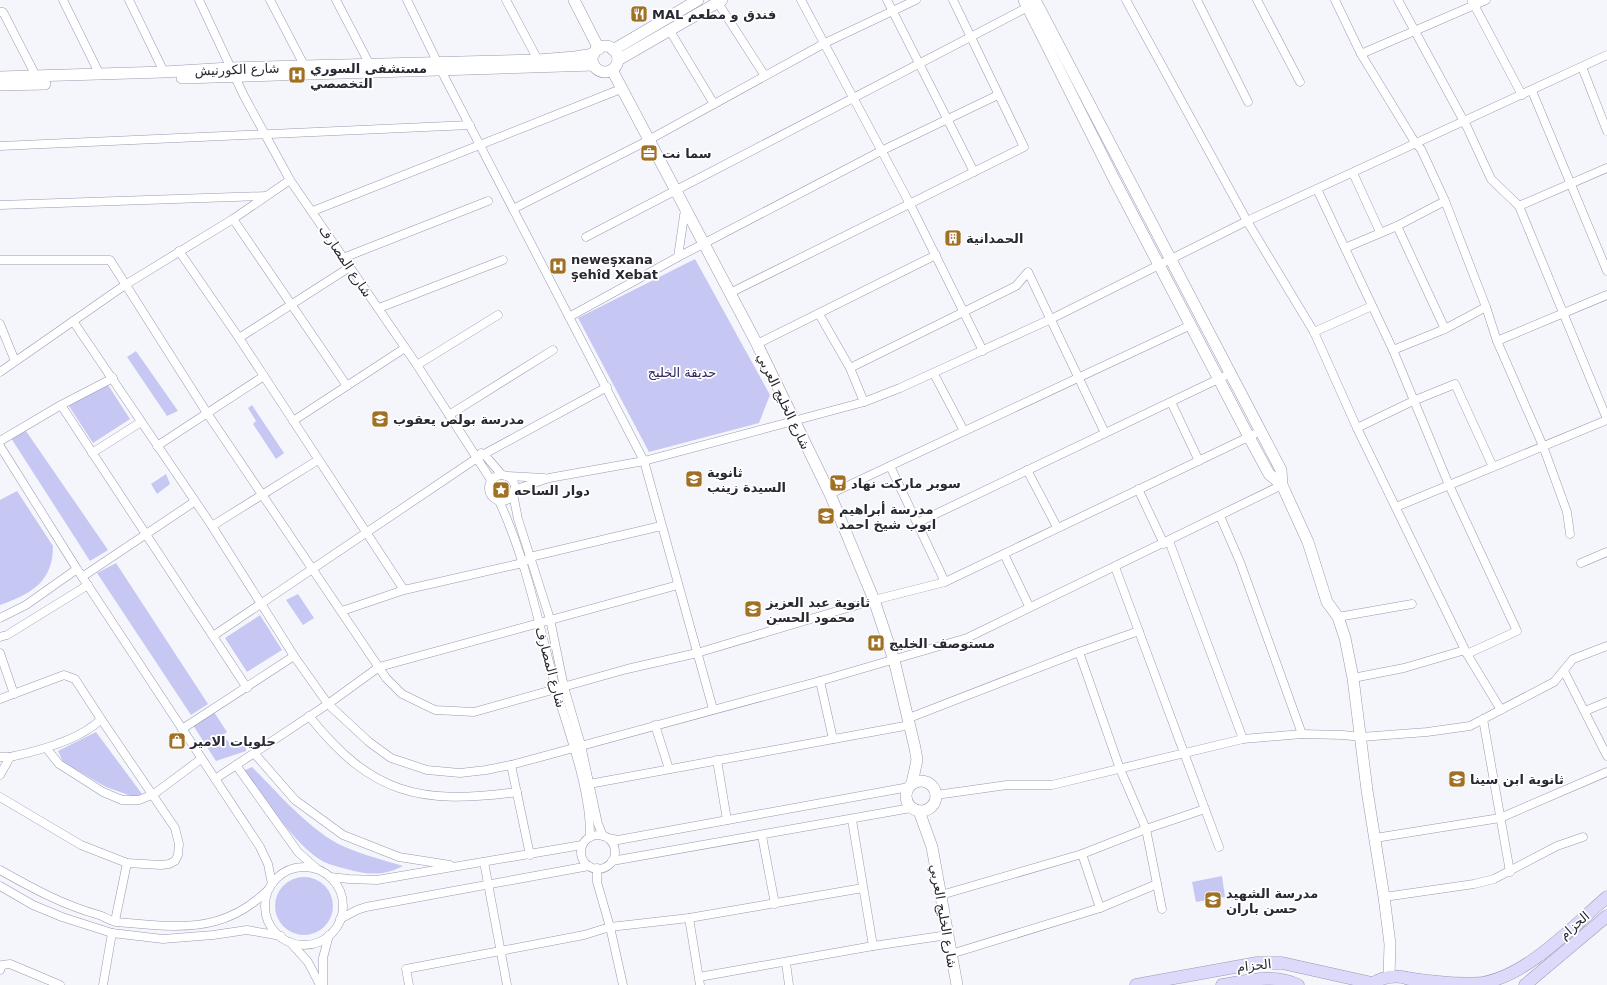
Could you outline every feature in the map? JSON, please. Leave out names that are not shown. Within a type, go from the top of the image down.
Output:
[{"type":"main road","name":"الحزام","points":[[1389,977],[1460,985],[1482,983],[1499,979],[1534,960],[1607,897]]},
{"type":"main road","points":[[1525,985],[1607,916]]},
{"type":"main road","name":"الحزام","points":[[1136,985],[1244,965],[1269,962],[1282,963],[1371,984]]},
{"type":"main road","points":[[1371,984],[1389,977]]},
{"type":"main road","points":[[1222,985],[1266,978],[1279,978],[1298,985]]},
{"type":"main road","points":[[1406,978],[1422,985]]},
{"type":"street","points":[[63,0],[100,75]]},
{"type":"street","points":[[129,0],[164,72]]},
{"type":"street","name":"شارع المصارف","points":[[199,0],[232,72],[264,135],[290,180],[313,211],[343,258],[417,365],[470,450],[480,456]]},
{"type":"street","points":[[270,0],[306,67]]},
{"type":"street","points":[[336,0],[370,65]]},
{"type":"street","points":[[506,0],[538,60]]},
{"type":"street","points":[[613,50],[698,0]]},
{"type":"street","points":[[801,0],[910,204],[983,351]]},
{"type":"street","points":[[887,0],[974,172]]},
{"type":"street","points":[[512,209],[648,140],[825,43],[916,0]]},
{"type":"street","points":[[730,293],[1024,147],[953,0]]},
{"type":"street","points":[[1197,0],[1248,102]]},
{"type":"street","points":[[1257,0],[1300,82]]},
{"type":"street","points":[[1335,0],[1360,54],[1416,144],[1421,149],[1445,202],[1486,308],[1497,341],[1543,446],[1567,512],[1570,534]]},
{"type":"street","points":[[1396,507],[1607,420],[1519,206],[1491,179],[1464,122],[1398,0]]},
{"type":"street","points":[[1360,54],[1473,2],[1486,0]]},
{"type":"street","points":[[409,1],[440,67],[512,209],[607,387],[644,461],[713,709]]},
{"type":"street","points":[[577,1],[596,51],[594,66],[603,72],[612,70],[618,60],[720,1],[765,76]]},
{"type":"street","points":[[1128,1],[1247,221],[1314,332],[1357,428],[1466,652],[1501,710]]},
{"type":"street","points":[[586,237],[970,37],[1029,2]]},
{"type":"street","points":[[1029,2],[1171,259],[1281,470],[1282,485],[1308,542],[1327,602],[1338,617],[1346,638],[1353,678],[1367,790],[1390,944],[1389,977]]},
{"type":"street","points":[[1029,2],[1160,264],[1249,437],[1269,474],[1282,485]]},
{"type":"street","points":[[1473,2],[1522,95]]},
{"type":"street","points":[[0,12],[3,12],[36,76]]},
{"type":"street","points":[[670,31],[714,104]]},
{"type":"street","points":[[596,51],[606,47],[613,50],[618,60]]},
{"type":"street","name":"شارع الكورنيش","points":[[0,85],[306,67],[370,65],[440,67],[576,57],[596,51]]},
{"type":"street","points":[[480,456],[491,480],[490,492],[495,499],[507,500],[514,492],[549,478],[644,461],[864,402],[934,374],[1051,319],[1247,221],[1532,91],[1607,55]]},
{"type":"street","name":"شارع الكورنيش","points":[[0,77],[164,72],[594,66]]},
{"type":"street","points":[[1582,67],[1607,131]]},
{"type":"street","name":"شارع الخليج العربي","points":[[612,70],[757,344],[830,494],[874,600],[894,660],[915,748],[929,783],[933,786],[935,801],[931,820],[932,848],[957,985]]},
{"type":"street","points":[[313,211],[621,89]]},
{"type":"street","points":[[1532,91],[1607,271]]},
{"type":"street","points":[[569,317],[678,257],[881,151],[998,95]]},
{"type":"street","points":[[0,146],[470,125]]},
{"type":"street","points":[[1519,206],[1607,168]]},
{"type":"street","points":[[1353,173],[1380,232]]},
{"type":"street","points":[[0,372],[125,285],[179,250],[233,219],[290,180]]},
{"type":"street","points":[[1317,189],[1393,350],[1449,485],[1516,631],[1466,652],[1404,668],[1353,678]]},
{"type":"street","points":[[0,205],[266,196]]},
{"type":"street","points":[[343,258],[488,201]]},
{"type":"street","points":[[1345,248],[1397,226],[1445,202]]},
{"type":"street","points":[[678,257],[685,209]]},
{"type":"street","points":[[233,219],[347,386]]},
{"type":"street","points":[[1397,226],[1445,329]]},
{"type":"street","points":[[179,250],[239,338],[404,590]]},
{"type":"street","points":[[757,344],[936,255]]},
{"type":"street","points":[[0,260],[110,260],[208,413],[386,678],[402,694],[435,710],[474,712],[560,688],[697,653],[874,600],[944,582],[1261,431]]},
{"type":"street","points":[[378,308],[503,260]]},
{"type":"street","points":[[239,338],[350,267]]},
{"type":"street","points":[[850,368],[1016,286],[1028,272],[1105,433]]},
{"type":"street","points":[[1497,341],[1607,294]]},
{"type":"street","points":[[1314,332],[1372,306]]},
{"type":"street","points":[[1393,350],[1445,329],[1486,308]]},
{"type":"street","points":[[417,365],[498,314]]},
{"type":"street","points":[[819,314],[850,368],[864,402]]},
{"type":"street","points":[[73,321],[113,378],[194,502],[212,526],[294,656],[328,704],[369,742],[391,758],[427,770],[460,773],[511,765],[820,681],[967,638],[1029,606],[1115,567],[1282,485]]},
{"type":"street","points":[[0,324],[15,361]]},
{"type":"street","points":[[830,494],[1191,325]]},
{"type":"street","points":[[293,421],[405,348]]},
{"type":"street","points":[[449,415],[553,350]]},
{"type":"street","points":[[917,523],[1231,373]]},
{"type":"street","points":[[934,374],[964,431]]},
{"type":"street","points":[[157,446],[264,376]]},
{"type":"street","points":[[0,441],[61,404],[113,378]]},
{"type":"street","points":[[1357,428],[1414,401],[1455,384],[1493,467]]},
{"type":"street","points":[[213,636],[480,456],[607,387]]},
{"type":"street","points":[[1171,402],[1199,461]]},
{"type":"street","points":[[61,404],[246,688]]},
{"type":"street","points":[[92,453],[142,422]]},
{"type":"street","points":[[0,446],[82,577],[260,847],[268,864],[271,886],[266,900],[266,912],[270,923],[308,962],[322,985]]},
{"type":"street","points":[[340,919],[357,910],[366,908],[589,866],[597,868],[606,867],[612,861],[615,851],[614,846],[598,824],[589,784],[560,688],[550,619],[530,557],[512,482],[480,456]]},
{"type":"street","points":[[212,526],[318,460]]},
{"type":"street","points":[[890,466],[944,582]]},
{"type":"street","points":[[1027,470],[1057,527]]},
{"type":"street","points":[[491,480],[504,476],[549,478]]},
{"type":"street","points":[[1138,489],[1167,542],[1243,739]]},
{"type":"street","name":"شارع المصارف","points":[[499,500],[523,563],[560,688]]},
{"type":"street","points":[[82,577],[147,535],[194,502]]},
{"type":"street","points":[[1220,516],[1240,562],[1302,734]]},
{"type":"street","points":[[342,611],[404,590],[523,563],[530,557],[661,526]]},
{"type":"street","points":[[1581,563],[1607,552]]},
{"type":"street","points":[[1004,554],[1029,606]]},
{"type":"street","points":[[1115,567],[1219,847]]},
{"type":"street","points":[[0,618],[26,605],[77,569]]},
{"type":"street","points":[[0,637],[7,635],[88,585]]},
{"type":"street","points":[[215,779],[328,704],[379,667],[539,621],[678,585]]},
{"type":"street","points":[[1338,617],[1412,604]]},
{"type":"street","points":[[589,784],[833,739],[909,721],[1079,652],[1139,631]]},
{"type":"street","points":[[612,861],[852,820],[929,809],[935,801],[1007,785],[1052,785],[1243,739],[1302,734],[1361,737],[1427,732],[1470,726],[1554,682],[1573,659],[1607,646]]},
{"type":"street","points":[[1079,652],[1120,769],[1146,829],[1162,909]]},
{"type":"street","points":[[0,653],[14,694]]},
{"type":"street","points":[[182,729],[294,656]]},
{"type":"street","points":[[1564,671],[1607,756]]},
{"type":"street","points":[[0,699],[64,675],[75,679],[154,794],[178,836],[178,855],[176,861],[170,864],[127,863],[81,845],[0,797]]},
{"type":"street","points":[[820,681],[833,739]]},
{"type":"street","points":[[1585,711],[1607,702]]},
{"type":"street","points":[[310,716],[329,740],[355,764],[400,789],[430,796],[447,797],[473,797],[517,792]]},
{"type":"street","points":[[0,757],[10,757],[47,748],[93,728],[102,719]]},
{"type":"street","points":[[1483,719],[1510,872]]},
{"type":"street","points":[[655,725],[669,769]]},
{"type":"street","points":[[577,746],[590,837]]},
{"type":"street","points":[[47,748],[59,764],[102,792],[122,800],[139,800],[154,794],[201,759]]},
{"type":"street","name":"شارع الخليج العربي","points":[[915,748],[916,772],[906,798],[915,810],[932,848]]},
{"type":"street","points":[[254,753],[295,800],[343,835],[399,857],[459,866]]},
{"type":"street","points":[[0,775],[10,757]]},
{"type":"street","points":[[717,760],[727,820]]},
{"type":"street","points":[[511,765],[530,855]]},
{"type":"street","points":[[236,766],[298,852],[309,863],[330,877],[342,896],[343,908],[340,919],[329,935],[323,958],[322,985]]},
{"type":"street","points":[[1375,838],[1500,818],[1607,772]]},
{"type":"street","points":[[330,877],[349,880],[378,880],[582,845],[590,837],[606,837],[618,840],[910,785],[923,781],[929,783]]},
{"type":"street","points":[[941,895],[1082,854],[1146,829],[1205,809]]},
{"type":"street","points":[[852,820],[873,946]]},
{"type":"street","points":[[762,836],[775,904]]},
{"type":"street","points":[[1384,897],[1480,883],[1510,872],[1557,846],[1583,838]]},
{"type":"street","points":[[582,845],[582,855],[589,866]]},
{"type":"street","points":[[1082,854],[1100,908]]},
{"type":"street","points":[[484,862],[508,985]]},
{"type":"street","points":[[115,921],[127,863]]},
{"type":"street","points":[[0,870],[59,902],[115,921],[171,927],[206,924],[220,921],[238,913],[254,902],[280,875],[302,867],[320,870]]},
{"type":"street","points":[[597,868],[597,882],[610,927],[623,985]]},
{"type":"street","points":[[951,954],[1100,908],[1157,884]]},
{"type":"street","points":[[0,886],[34,905],[62,917],[112,933],[163,939],[213,935],[247,930],[281,936]]},
{"type":"street","points":[[409,985],[406,968],[584,935],[610,927],[689,918],[863,888]]},
{"type":"street","points":[[689,918],[699,981],[873,946],[948,935]]},
{"type":"street","points":[[103,985],[112,933]]},
{"type":"street","points":[[290,942],[308,944],[322,940],[329,935]]},
{"type":"street","points":[[786,963],[789,985]]},
{"type":"street","points":[[0,970],[2,965],[10,964],[58,985]]},
{"type":"green space","name":"حديقة الخليج","points":[[695,259],[770,395],[759,423],[649,452],[578,318]]},
{"type":"green space","points":[[136,351],[178,411],[167,416],[127,357]]},
{"type":"green space","points":[[106,382],[130,419],[93,443],[69,406]]},
{"type":"green space","points":[[252,405],[284,453],[276,459],[253,424],[256,421],[248,408]]},
{"type":"green space","points":[[26,431],[108,550],[90,561],[11,438]]},
{"type":"green space","points":[[166,474],[170,484],[157,494],[151,484]]},
{"type":"green space","points":[[17,491],[53,546],[52,558],[49,569],[38,585],[21,596],[0,605],[0,500]]},
{"type":"green space","points":[[116,563],[208,704],[191,715],[97,573]]},
{"type":"green space","points":[[298,594],[314,618],[303,625],[286,600]]},
{"type":"green space","points":[[260,615],[282,650],[247,672],[225,638]]},
{"type":"green space","points":[[214,712],[227,732],[223,735],[231,745],[246,743],[246,751],[216,761],[193,725]]},
{"type":"green space","points":[[96,732],[142,794],[134,797],[106,787],[63,762],[58,751]]},
{"type":"green space","points":[[252,767],[308,822],[333,841],[359,852],[403,866],[385,873],[373,874],[335,866],[324,862],[313,855],[281,821],[243,771]]},
{"type":"green space","points":[[1222,876],[1225,897],[1196,902],[1192,882]]},
{"type":"green space","points":[[298,877],[310,877],[325,885],[333,900],[333,912],[325,927],[310,935],[298,935],[283,927],[275,912],[275,900],[283,885]]},
{"type":"place","name":"MAL فندق و مطعم","points":[[639,14]]},
{"type":"place","name":"مستشفى السوري التخصصي","points":[[297,75]]},
{"type":"place","name":"سما نت","points":[[649,153]]},
{"type":"place","name":"الحمدانية","points":[[953,238]]},
{"type":"place","name":"neweşxana şehîd Xebat","points":[[558,266]]},
{"type":"place","name":"مدرسة بولص يعقوب","points":[[380,419]]},
{"type":"place","name":"ثانوية السيدة زينب","points":[[694,479]]},
{"type":"place","name":"سوبر ماركت نهاد","points":[[838,483]]},
{"type":"place","name":"دوار الساحه","points":[[501,490]]},
{"type":"place","name":"مدرسة أبراهيم ايوب شيخ احمد","points":[[826,516]]},
{"type":"place","name":"ثانوية عبد العزيز محمود الحسن","points":[[753,609]]},
{"type":"place","name":"مستوصف الخليج","points":[[876,643]]},
{"type":"place","name":"حلويات الامير","points":[[177,741]]},
{"type":"place","name":"ثانوية ابن سينا","points":[[1457,779]]},
{"type":"place","name":"مدرسة الشهيد حسن باران","points":[[1213,900]]}]
